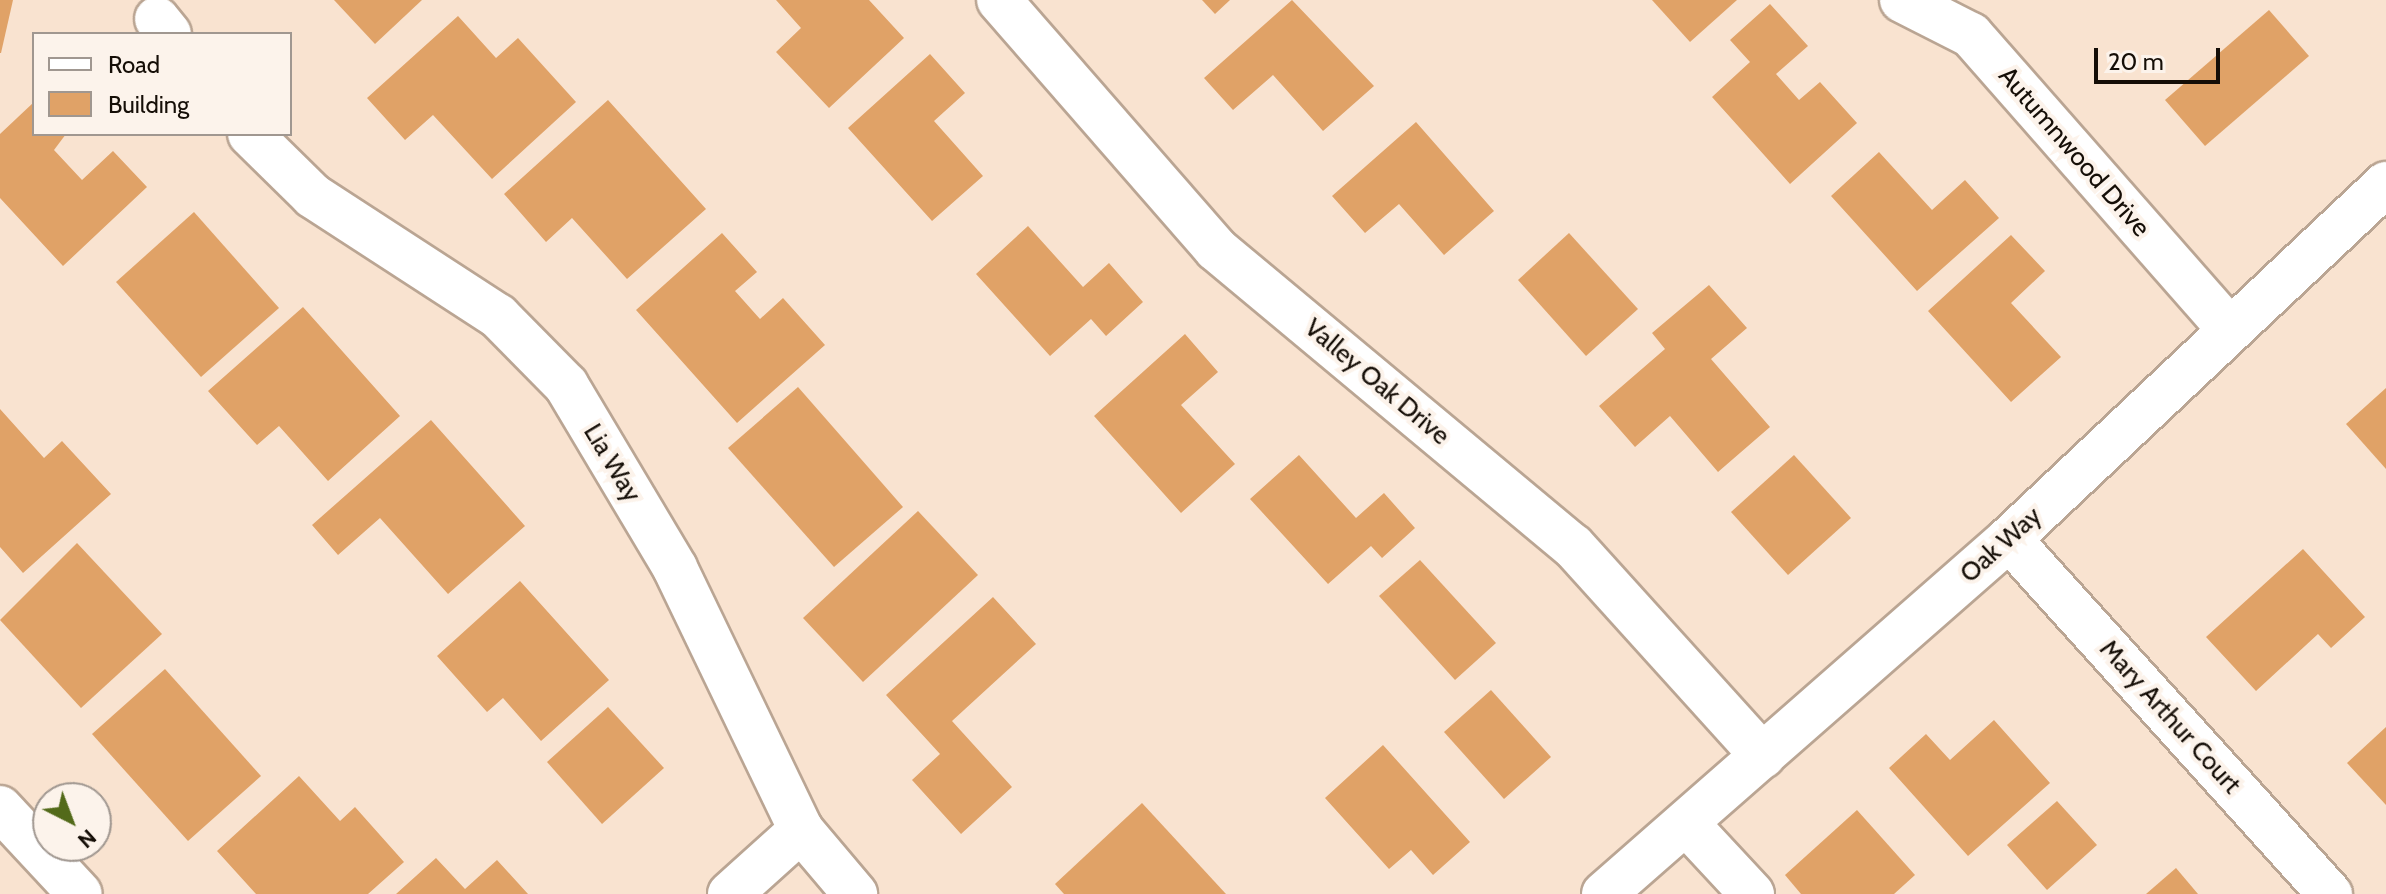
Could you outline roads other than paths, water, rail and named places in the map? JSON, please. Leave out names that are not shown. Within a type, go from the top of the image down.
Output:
[{"type":"street","name":"Valley Oak Drive","points":[[999,0],[1216,249],[1573,546],[1763,756]]},
{"type":"street","name":"Autumnwood Drive","points":[[1902,0],[1971,35],[2228,328]]},
{"type":"street","name":"Lia Way","points":[[252,136],[313,196],[498,316],[566,385],[675,568],[801,830],[855,894]]},
{"type":"street","name":"Oak Way","points":[[1604,894],[2009,539],[2228,328],[2386,184]]},
{"type":"street","name":"Mary Arthur Court","points":[[2009,539],[2330,894]]},
{"type":"street","points":[[0,808],[80,894]]},
{"type":"street","points":[[1686,823],[1752,894]]},
{"type":"street","points":[[730,894],[801,830]]}]
